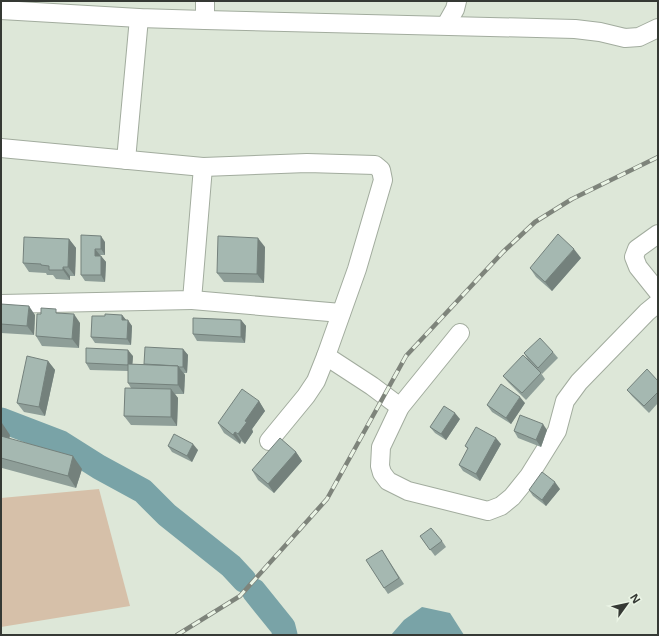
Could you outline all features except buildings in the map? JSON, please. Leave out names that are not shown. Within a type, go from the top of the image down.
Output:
[{"type":"street","points":[[205,1],[205,20]]},
{"type":"street","points":[[446,25],[455,9],[457,1]]},
{"type":"street","points":[[1,10],[139,18],[575,29],[600,32],[625,38],[639,37],[658,28]]},
{"type":"street","points":[[126,160],[139,18]]},
{"type":"street","points":[[1,148],[203,167],[314,163],[375,164],[381,170],[383,180],[357,269],[316,381],[306,396],[268,440]]},
{"type":"street","points":[[192,300],[203,167]]},
{"type":"street","points":[[658,234],[637,249],[634,257],[638,267],[658,292]]},
{"type":"street","points":[[1,304],[192,300],[340,313]]},
{"type":"street","points":[[460,333],[400,407],[381,447],[380,466],[382,473],[388,481],[408,492],[488,511],[495,509],[512,497],[529,476],[557,430],[565,401],[579,382],[647,312],[658,303]]},
{"type":"street","points":[[326,356],[372,386],[400,407]]},
{"type":"shaded area","points":[[99,489],[130,606],[1,627],[1,498]]},
{"type":"water","points":[[422,607],[450,613],[464,635],[391,635],[404,620]]},
{"type":"waterway","points":[[1,420],[61,443],[99,467],[143,491],[167,515],[231,566],[244,580]]},
{"type":"waterway","points":[[254,591],[283,627],[285,635]]},
{"type":"railway","points":[[177,635],[240,596],[327,499],[406,356],[503,252],[535,222],[572,199],[658,157]]}]
